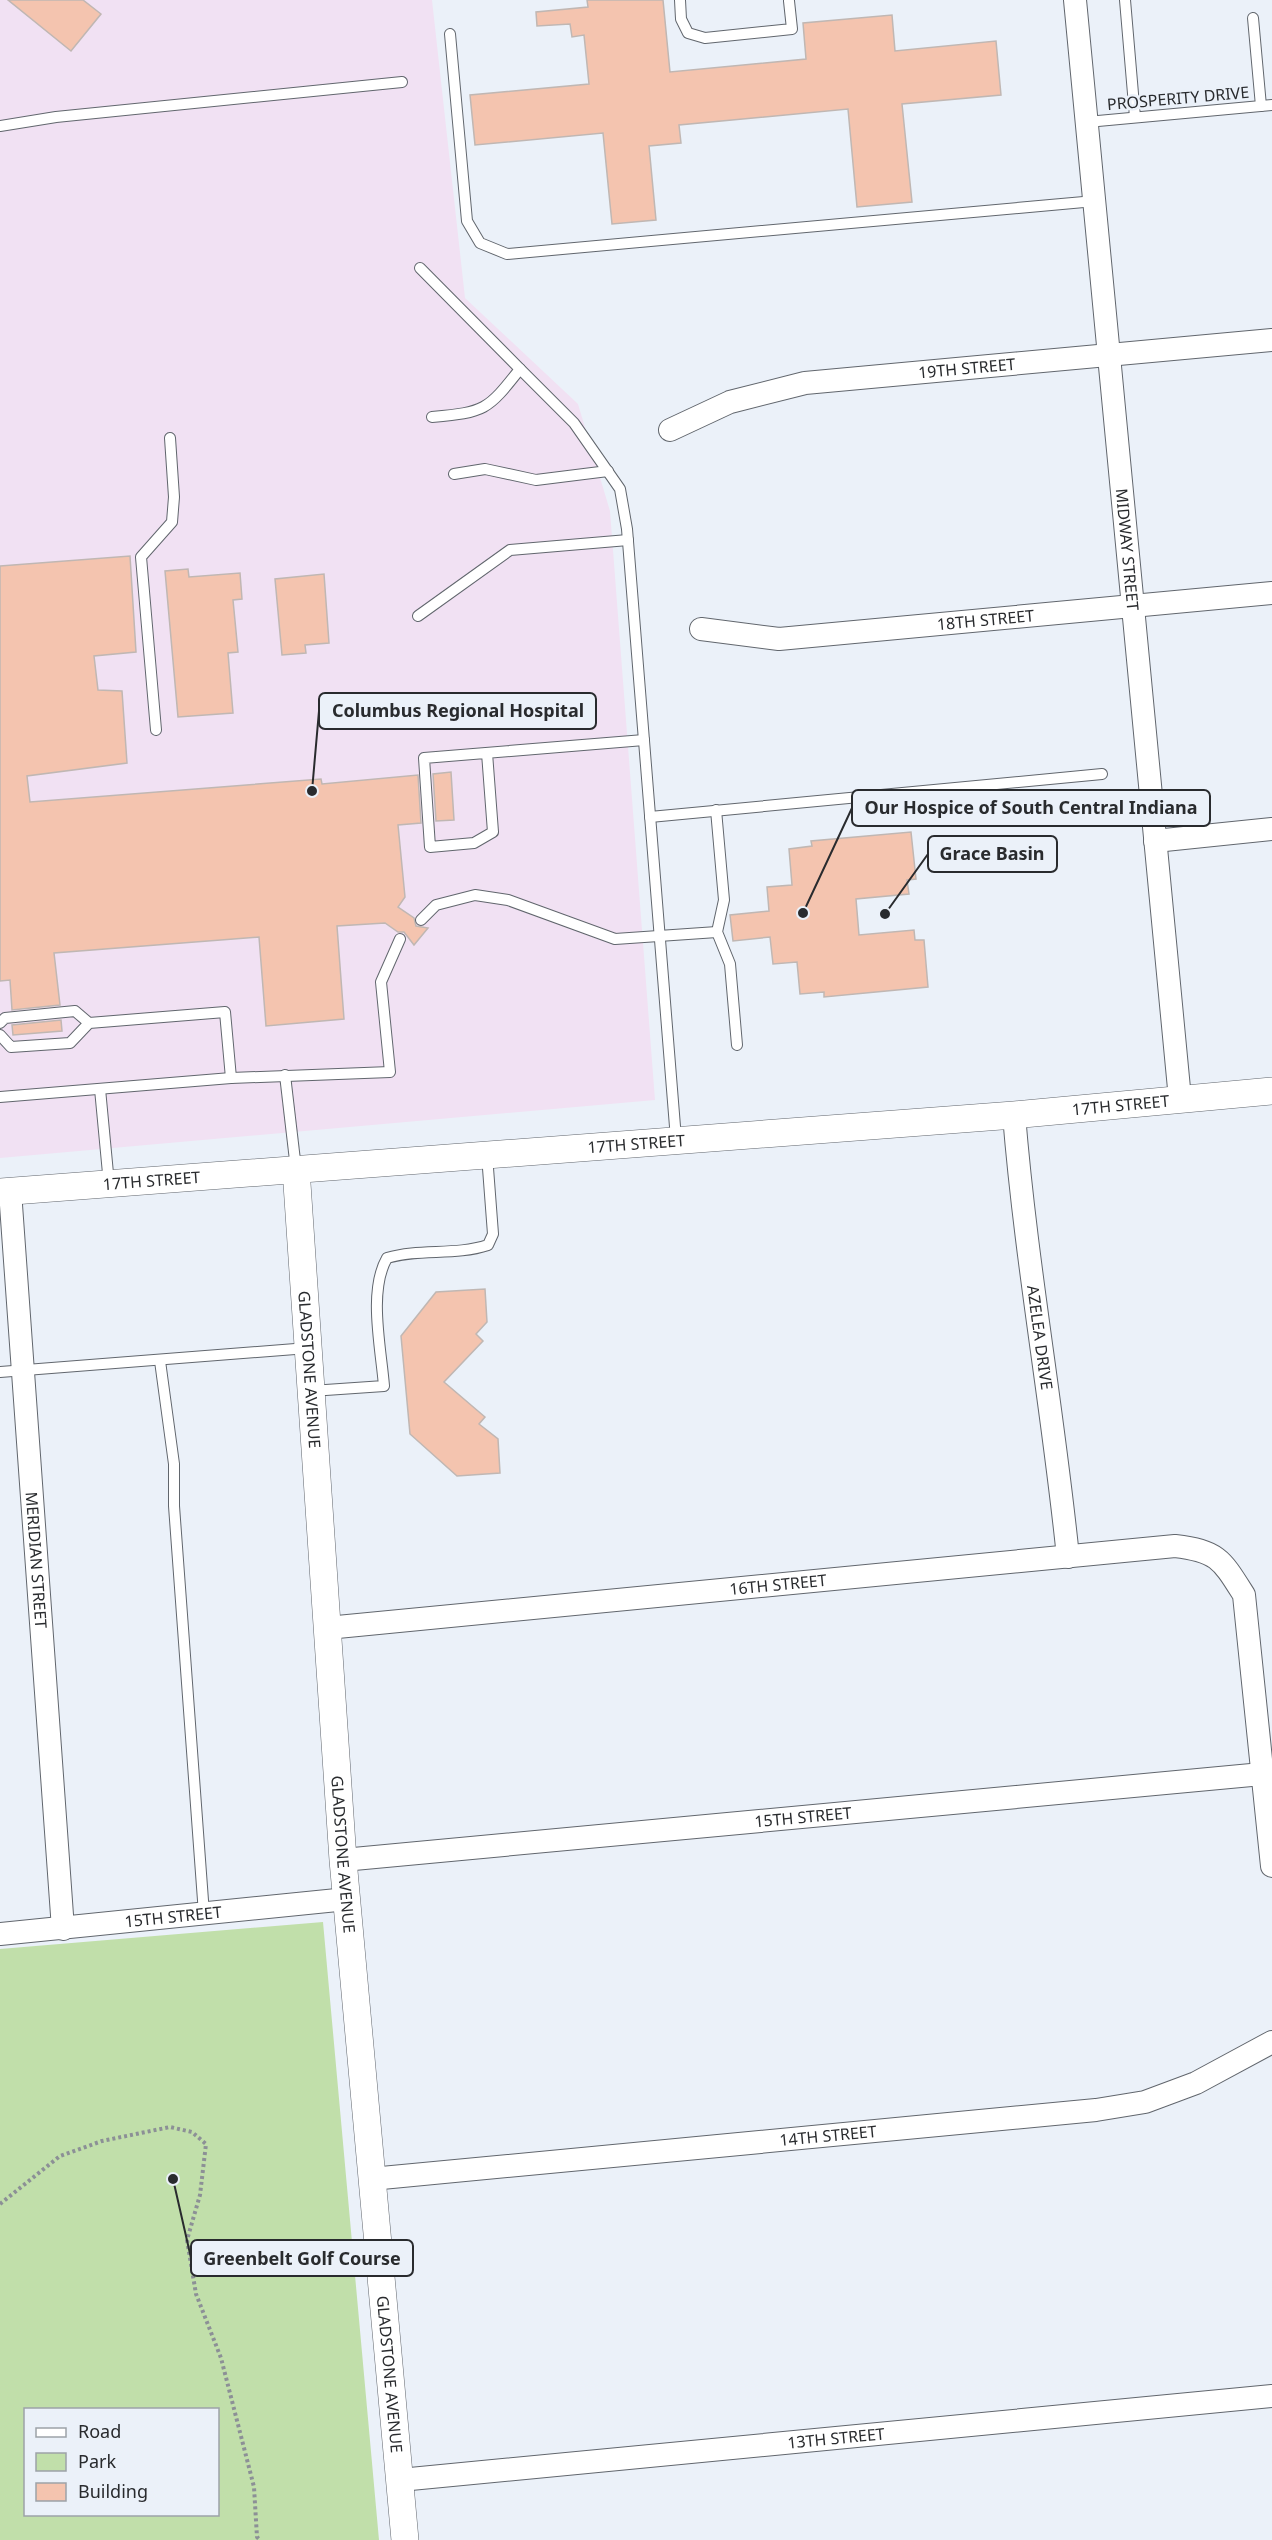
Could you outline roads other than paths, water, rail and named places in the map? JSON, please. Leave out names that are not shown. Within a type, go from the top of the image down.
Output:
[{"type":"street","name":"MIDWAY STREET","points":[[1075,0],[1180,1100]]},
{"type":"street","name":"19TH STREET","points":[[670,430],[730,402],[805,383],[1272,340]]},
{"type":"street","name":"18TH STREET","points":[[701,629],[779,639],[1272,592]]},
{"type":"street","points":[[1155,841],[1272,829]]},
{"type":"street","name":"17TH STREET","points":[[5,1192],[1014,1115],[1272,1091]]},
{"type":"street","name":"AZELEA DRIVE","points":[[1014,1115],[1023,1224],[1056,1438],[1068,1557]]},
{"type":"street","name":"GLADSTONE AVENUE","points":[[296,1169],[343,1860],[405,2540]]},
{"type":"street","name":"MERIDIAN STREET","points":[[5,1192],[23,1371],[63,1929]]},
{"type":"street","name":"16TH STREET","points":[[327,1628],[1175,1546],[1202,1550],[1224,1563],[1244,1595],[1262,1774]]},
{"type":"street","points":[[1262,1774],[1272,1866]]},
{"type":"street","name":"15TH STREET","points":[[343,1860],[1262,1774]]},
{"type":"street","name":"15TH STREET","points":[[0,1934],[347,1899]]},
{"type":"street","name":"14TH STREET","points":[[371,2179],[1096,2110],[1145,2102],[1196,2084],[1272,2042]]},
{"type":"street","name":"13TH STREET","points":[[400,2480],[1272,2396]]},
{"type":"lane","points":[[680,0],[681,19],[688,33],[705,38],[792,29],[789,0],[797,0]]},
{"type":"lane","points":[[1125,0],[1135,117]]},
{"type":"lane","points":[[1253,18],[1267,105]]},
{"type":"lane","points":[[450,34],[467,220],[480,243],[507,254],[1095,201]]},
{"type":"lane","points":[[0,126],[56,117],[402,82]]},
{"type":"lane","name":"PROSPERITY DRIVE","points":[[1088,122],[1267,105]]},
{"type":"lane","points":[[420,268],[574,423],[620,489],[628,540],[676,1140]]},
{"type":"lane","points":[[432,417],[469,414],[494,403],[520,369]]},
{"type":"lane","points":[[156,730],[141,557],[172,522],[174,497],[170,438]]},
{"type":"lane","points":[[454,474],[486,469],[536,480],[608,471]]},
{"type":"lane","points":[[418,616],[510,550],[628,540]]},
{"type":"lane","points":[[487,753],[493,832],[474,843],[430,847],[424,759],[487,753],[644,740]]},
{"type":"lane","points":[[650,816],[1102,774]]},
{"type":"lane","points":[[716,810],[724,900],[717,932],[730,964],[737,1045]]},
{"type":"lane","points":[[421,920],[436,905],[475,895],[508,900],[615,939],[717,932]]},
{"type":"lane","points":[[0,1097],[231,1078],[390,1072],[381,982],[400,939]]},
{"type":"lane","points":[[0,1023],[5,1018],[75,1011],[89,1023]]},
{"type":"lane","points":[[0,1035],[11,1047],[70,1043],[89,1023],[225,1012],[231,1078]]},
{"type":"lane","points":[[285,1075],[296,1169]]},
{"type":"lane","points":[[100,1089],[109,1184]]},
{"type":"lane","points":[[310,1391],[384,1386],[376,1290],[379,1272],[387,1258],[404,1253],[471,1251],[488,1245],[493,1234],[487,1155]]},
{"type":"lane","points":[[0,1372],[308,1348]]},
{"type":"lane","points":[[160,1361],[174,1464],[175,1517],[204,1914]]},
{"type":"place","name":"Columbus Regional Hospital","points":[[312,791]]},
{"type":"place","name":"Our Hospice of South Central Indiana","points":[[803,913]]},
{"type":"place","name":"Grace Basin","points":[[885,914]]},
{"type":"place","name":"Greenbelt Golf Course","points":[[173,2179]]}]
